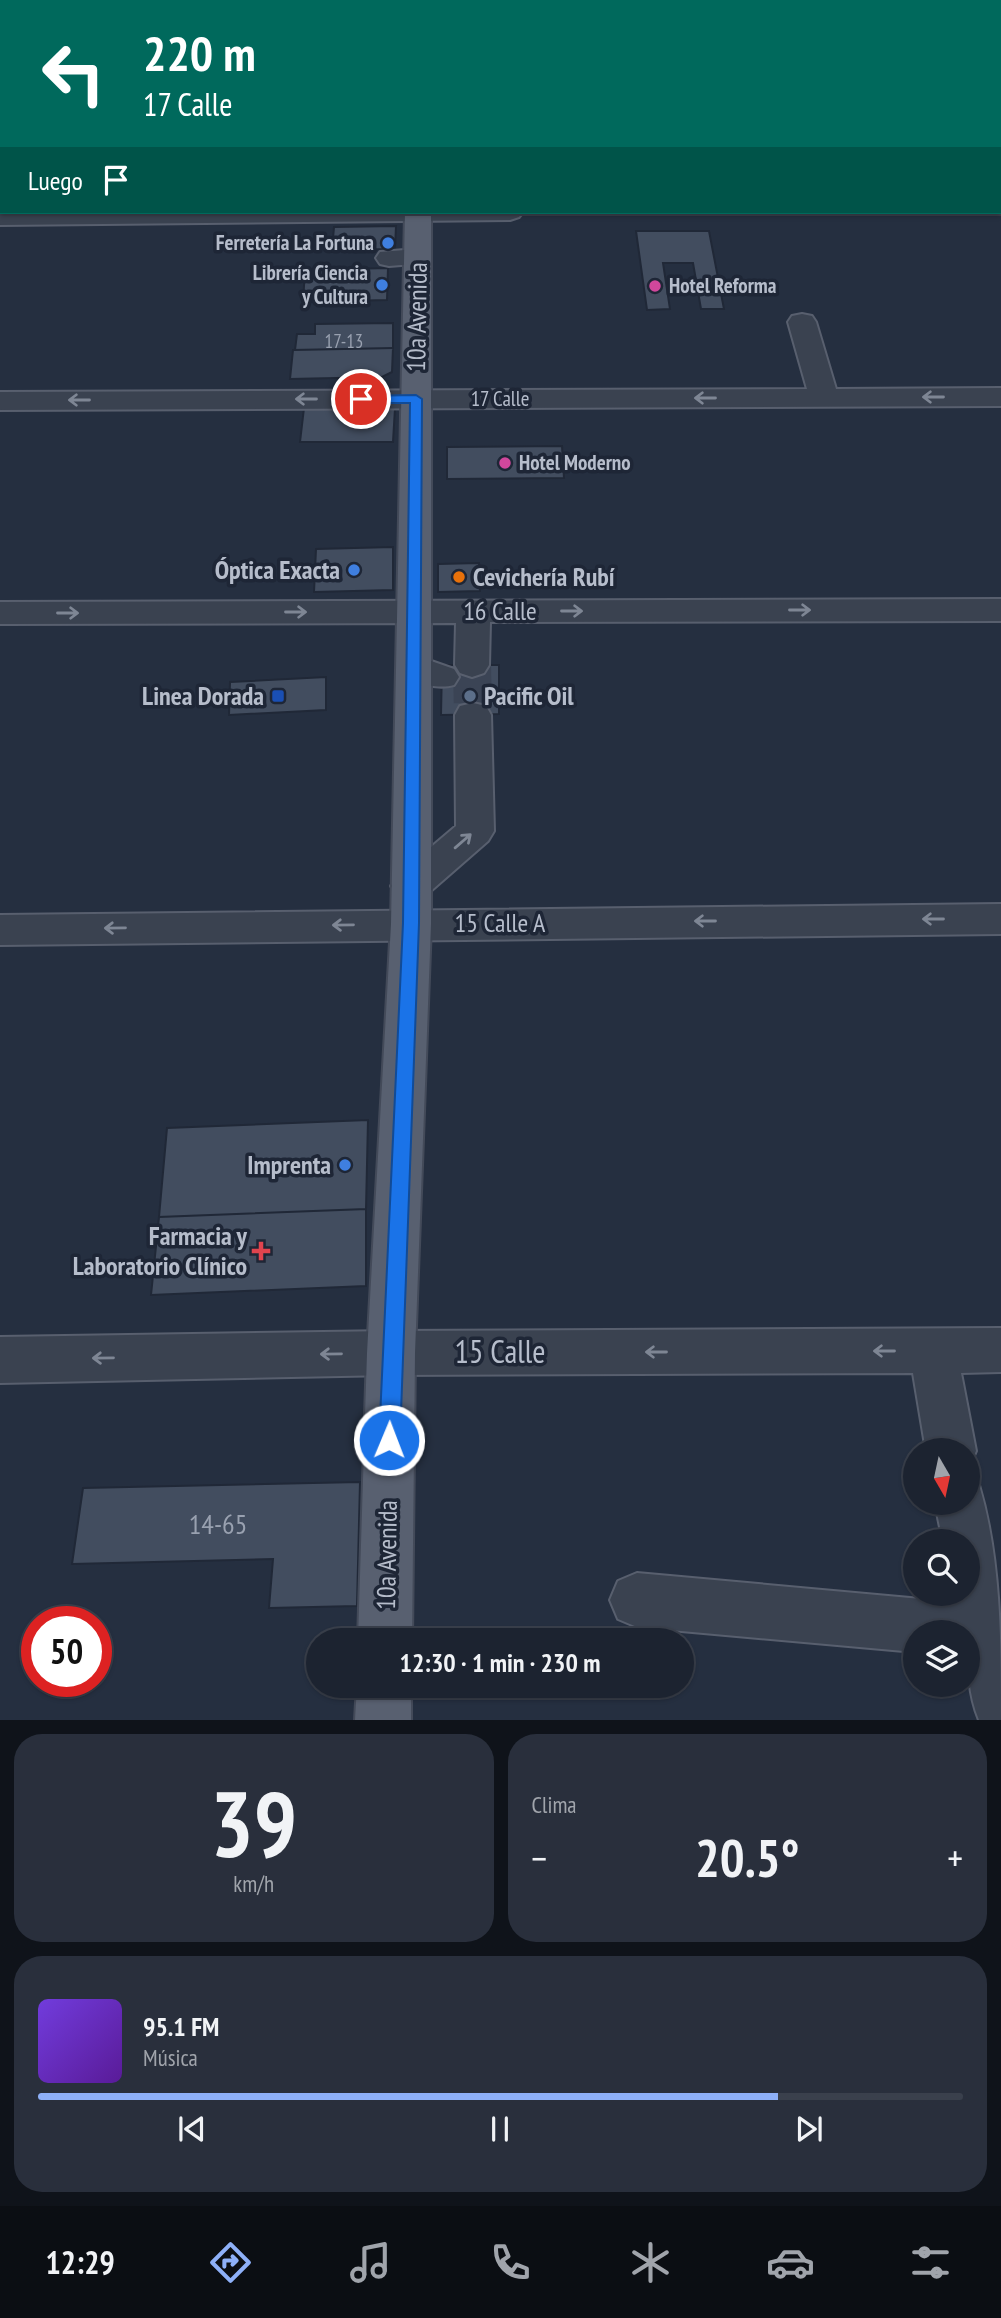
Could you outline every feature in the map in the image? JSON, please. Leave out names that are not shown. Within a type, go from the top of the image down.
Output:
[{"type":"main road","name":"10a Avenida","points":[[385,1628],[391,1353],[411,905],[443,670],[415,611],[416,399],[403,257],[417,214]]},
{"type":"main road","points":[[383,1698],[383,1720]]},
{"type":"street","points":[[0,218],[279,214]]},
{"type":"street","points":[[802,322],[824,398]]},
{"type":"street","name":"17 Calle","points":[[0,401],[1001,397]]},
{"type":"street","name":"16 Calle","points":[[0,613],[1001,610]]},
{"type":"street","points":[[443,670],[473,611]]},
{"type":"street","points":[[411,905],[475,831],[472,715]]},
{"type":"street","name":"15 Calle A","points":[[0,930],[411,905],[1001,919]]},
{"type":"street","name":"15 Calle","points":[[0,1360],[391,1353],[1001,1350]]},
{"type":"street","points":[[933,1351],[949,1438]]},
{"type":"street","points":[[964,1516],[1001,1707]]},
{"type":"street","points":[[636,1600],[986,1632]]},
{"type":"building","points":[[396,226],[395,249],[332,250],[334,227]]},
{"type":"building","name":"Hotel Reforma","points":[[636,231],[709,231],[724,309],[701,309],[693,263],[663,263],[670,309],[647,310]]},
{"type":"building","points":[[388,268],[387,300],[303,302],[305,270]]},
{"type":"building","points":[[393,323],[393,348],[295,350],[297,334],[315,334],[315,324]]},
{"type":"building","points":[[393,348],[392,372],[382,377],[290,379],[293,350]]},
{"type":"building","points":[[304,408],[395,408],[393,442],[300,442]]},
{"type":"building","name":"Hotel Moderno","points":[[562,446],[564,478],[447,479],[447,447]]},
{"type":"building","name":"Óptica Exacta","points":[[393,547],[393,590],[314,592],[316,549]]},
{"type":"building","name":"Cevichería Rubí","points":[[479,563],[480,591],[438,592],[438,564]]},
{"type":"building","name":"Pacific Oil","points":[[442,665],[499,665],[499,714],[441,715]]},
{"type":"building","name":"Linea Dorada","points":[[326,677],[326,710],[229,715],[230,682]]},
{"type":"building","points":[[368,1120],[366,1209],[159,1217],[167,1128]]},
{"type":"building","name":"Farmacia y Laboratorio Clínico","points":[[366,1209],[366,1286],[151,1295],[159,1217]]},
{"type":"building","points":[[360,1482],[357,1606],[269,1608],[273,1559],[72,1564],[83,1488]]},
{"type":"tunnel","points":[[472,665],[473,715]]},
{"type":"place","name":"Ferretería La Fortuna","points":[[388,243]]},
{"type":"place","name":"Librería Ciencia y Cultura","points":[[382,285]]},
{"type":"place","name":"Hotel Reforma","points":[[655,286]]},
{"type":"place","name":"Hotel Moderno","points":[[505,463]]},
{"type":"place","name":"Óptica Exacta","points":[[354,570]]},
{"type":"place","name":"Cevichería Rubí","points":[[459,577]]},
{"type":"place","name":"Linea Dorada","points":[[278,696]]},
{"type":"place","name":"Pacific Oil","points":[[470,696]]},
{"type":"place","name":"Imprenta","points":[[345,1165]]},
{"type":"place","name":"Farmacia y Laboratorio Clínico","points":[[261,1251]]},
{"type":"route","points":[[361,399],[416,399],[411,923],[389,1440]]}]
